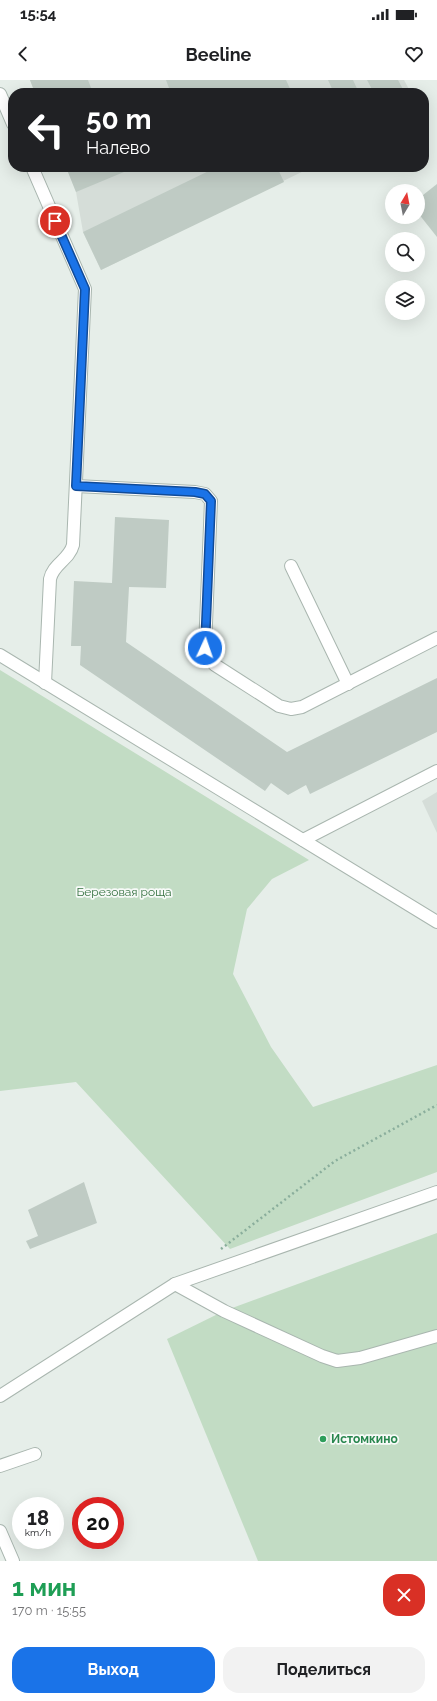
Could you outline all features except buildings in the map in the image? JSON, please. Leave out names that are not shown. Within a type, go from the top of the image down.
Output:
[{"type":"street","points":[[0,94],[8,112]]},
{"type":"street","points":[[34,172],[85,289],[76,486],[71,551],[55,567],[50,579],[45,683]]},
{"type":"street","points":[[76,486],[195,492],[205,494],[211,501],[212,509],[205,648],[207,657],[215,665],[279,706],[291,709],[302,707],[437,638]]},
{"type":"street","points":[[291,566],[348,684]]},
{"type":"street","points":[[0,655],[437,922]]},
{"type":"street","points":[[303,840],[437,771]]},
{"type":"street","points":[[0,1396],[175,1284],[437,1192]]},
{"type":"street","points":[[175,1284],[224,1311],[322,1356],[337,1361],[360,1358],[437,1336]]},
{"type":"street","points":[[0,1466],[35,1454]]},
{"type":"street","points":[[0,1531],[13,1561]]},
{"type":"path","points":[[218,1251],[335,1161],[437,1105]]},
{"type":"shaded area","points":[[30,80],[404,80],[408,88],[33,88]]},
{"type":"shaded area","points":[[68,172],[302,172],[101,270],[83,232],[76,192]]},
{"type":"shaded area","points":[[437,792],[437,833],[422,801]]},
{"type":"green space","name":"Березовая роща","points":[[0,670],[309,860],[272,879],[247,909],[233,974],[271,1047],[313,1107],[437,1065],[437,1172],[230,1249],[76,1082],[0,1091]]},
{"type":"green space","name":"Истомкино","points":[[437,1233],[437,1561],[258,1561],[167,1339],[224,1311]]},
{"type":"place","name":"Истомкино","points":[[323,1439]]},
{"type":"route","points":[[55,221],[85,289],[76,486],[195,492],[205,494],[211,501],[212,509],[205,648]]}]
